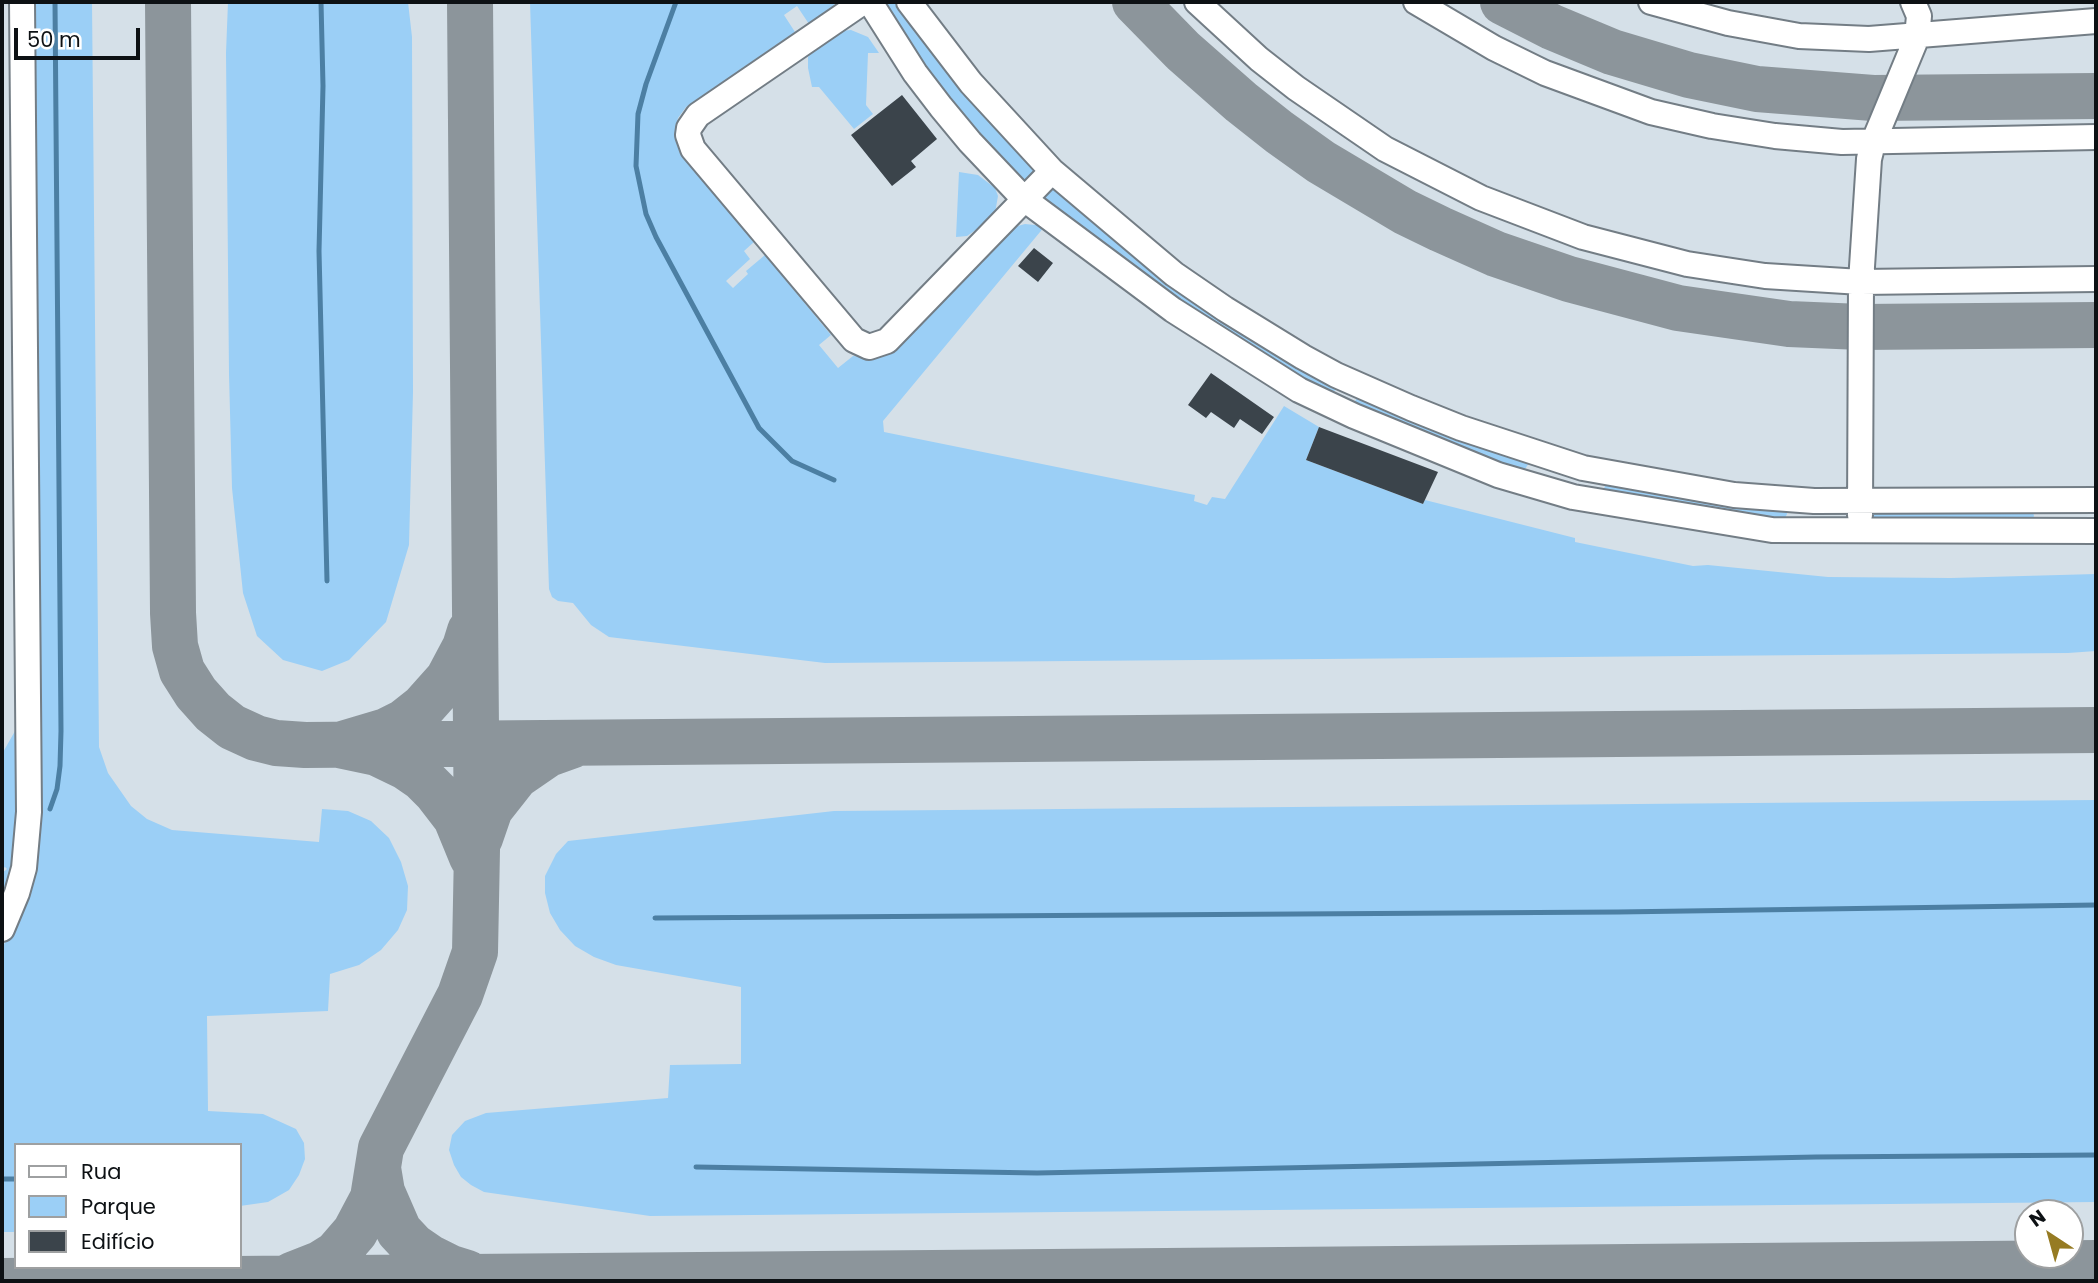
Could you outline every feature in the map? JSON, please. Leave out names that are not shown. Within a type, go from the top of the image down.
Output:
[{"type":"lane","points":[[2,929],[23,868],[29,812],[22,2]]},
{"type":"lane","points":[[863,2],[698,115],[689,128],[688,135],[693,149],[854,340],[869,347],[887,341],[1052,171]]},
{"type":"lane","points":[[870,2],[915,73],[970,142],[1024,199],[1173,310],[1298,390],[1345,395],[1461,428],[1583,468],[1734,495],[1814,501],[2096,500]]},
{"type":"lane","points":[[909,2],[971,83],[1052,171],[1174,274],[1345,395],[1498,475],[1573,497],[1772,530],[2096,531]]},
{"type":"lane","points":[[1197,2],[1259,59],[1385,149],[1481,198],[1583,237],[1687,264],[1765,276],[1861,282],[2096,279]]},
{"type":"lane","points":[[1416,2],[1494,48],[1545,73],[1651,112],[1712,126],[1775,136],[1873,143],[2096,137]]},
{"type":"lane","points":[[1651,2],[1728,23],[1799,36],[1869,39],[2096,21]]},
{"type":"lane","points":[[1844,532],[1850,531],[1858,524],[1860,501],[1861,282],[1869,159],[1873,143],[1917,37],[1919,16],[1913,2]]},
{"type":"lane","points":[[1547,489],[1537,479],[1537,470],[1547,459],[1557,460]]},
{"type":"lane","points":[[1573,497],[1583,497],[1593,485],[1591,475],[1583,468]]},
{"type":"lane","points":[[1814,501],[1801,508],[1798,517],[1805,529],[1814,532]]},
{"type":"lane","points":[[2055,501],[2046,503],[2040,516],[2046,528],[2056,531]]},
{"type":"green space","points":[[29,2],[92,2],[99,747],[108,773],[131,806],[147,819],[172,830],[319,842],[322,809],[348,811],[371,821],[389,838],[401,862],[408,886],[407,910],[398,930],[381,950],[359,965],[330,974],[328,1011],[207,1016],[208,1111],[263,1114],[296,1129],[304,1143],[305,1159],[289,1190],[268,1202],[242,1206],[242,1143],[14,1143],[14,1232],[2,1232],[2,947],[23,905]]},
{"type":"green space","points":[[228,2],[408,2],[412,37],[413,392],[409,545],[386,622],[349,660],[322,671],[283,660],[257,636],[243,593],[232,488],[229,374],[226,53]]},
{"type":"green space","points":[[530,2],[836,2],[832,8],[809,24],[797,6],[784,15],[795,32],[686,107],[678,118],[675,139],[681,155],[754,242],[744,251],[750,259],[726,281],[733,288],[748,274],[746,271],[765,255],[831,335],[819,345],[838,368],[853,356],[877,358],[891,353],[1006,233],[1025,224],[1045,226],[883,421],[884,432],[1195,495],[1194,501],[1207,505],[1212,497],[1225,499],[1284,406],[1319,427],[1306,460],[1423,504],[1425,500],[1575,538],[1575,542],[1693,566],[1708,565],[1828,577],[1951,578],[2096,574],[2096,651],[825,663],[609,637],[591,625],[573,603],[558,601],[552,597],[549,589]]},
{"type":"green space","points":[[885,2],[903,2],[1034,160],[1035,171],[1028,179],[1022,181],[947,104]]},
{"type":"green space","points":[[851,30],[868,37],[879,53],[868,53],[866,105],[873,114],[854,129],[819,87],[812,87],[808,68],[808,57],[813,48],[840,31]]},
{"type":"green space","points":[[959,172],[978,175],[995,188],[998,196],[995,213],[989,221],[967,236],[956,237]]},
{"type":"green space","points":[[1059,186],[1338,385],[1336,390],[1327,394],[1216,331],[1043,202],[1052,187]]},
{"type":"green space","points":[[1359,394],[1528,458],[1529,463],[1523,472],[1353,405]]},
{"type":"green space","points":[[1607,481],[1787,511],[1787,514],[1783,522],[1603,491]]},
{"type":"green space","points":[[1872,512],[2033,512],[2034,516],[2032,520],[1873,520]]},
{"type":"green space","points":[[19,724],[18,849],[2,904],[2,873],[7,869],[2,869],[2,754]]},
{"type":"green space","points":[[2096,800],[2096,1202],[2084,1202],[2084,1199],[2014,1199],[2014,1203],[650,1216],[484,1192],[461,1177],[449,1150],[452,1135],[465,1121],[486,1113],[668,1098],[670,1065],[741,1064],[741,987],[616,965],[575,946],[560,930],[550,913],[545,893],[545,876],[556,854],[568,841],[834,811]]},
{"type":"building","points":[[902,95],[937,139],[911,161],[916,167],[892,186],[851,135]]},
{"type":"building","points":[[1034,248],[1053,263],[1038,282],[1018,266]]},
{"type":"building","points":[[1211,373],[1274,417],[1262,434],[1240,419],[1234,428],[1211,412],[1206,418],[1188,405]]},
{"type":"building","points":[[1319,427],[1438,472],[1423,504],[1306,460]]},
{"type":"waterway","points":[[50,809],[57,789],[61,731],[55,2]]},
{"type":"waterway","points":[[321,2],[323,86],[319,251],[327,581]]},
{"type":"waterway","points":[[676,2],[638,114],[636,166],[646,214],[759,428],[792,461],[834,480]]},
{"type":"waterway","points":[[655,918],[1618,912],[2096,905]]},
{"type":"waterway","points":[[696,1167],[1037,1173],[1816,1157],[2096,1155]]},
{"type":"waterway","points":[[2,1179],[14,1179]]},
{"type":"taxiway","points":[[168,2],[175,646],[182,671],[196,693],[213,712],[232,727],[256,738],[276,743],[305,745],[2096,730]]},
{"type":"taxiway","points":[[292,1275],[320,1264],[336,1254],[355,1232],[373,1198],[381,1148],[460,995],[475,952],[477,850],[470,2]]},
{"type":"taxiway","points":[[1135,2],[1183,51],[1241,102],[1321,162],[1405,212],[1440,229],[1496,254],[1569,279],[1678,308],[1789,324],[1861,327],[2096,325]]},
{"type":"taxiway","points":[[1503,2],[1552,27],[1612,52],[1689,75],[1757,89],[1873,98],[2096,96]]},
{"type":"taxiway","points":[[470,631],[465,647],[448,679],[423,707],[404,722],[386,731],[339,745],[377,753],[422,778],[456,818],[472,857]]},
{"type":"taxiway","points":[[480,838],[490,809],[516,776],[548,754],[573,745]]},
{"type":"taxiway","points":[[378,1168],[382,1192],[399,1231],[413,1246],[429,1257],[467,1273]]},
{"type":"taxiway","points":[[2,1281],[2096,1263]]}]
